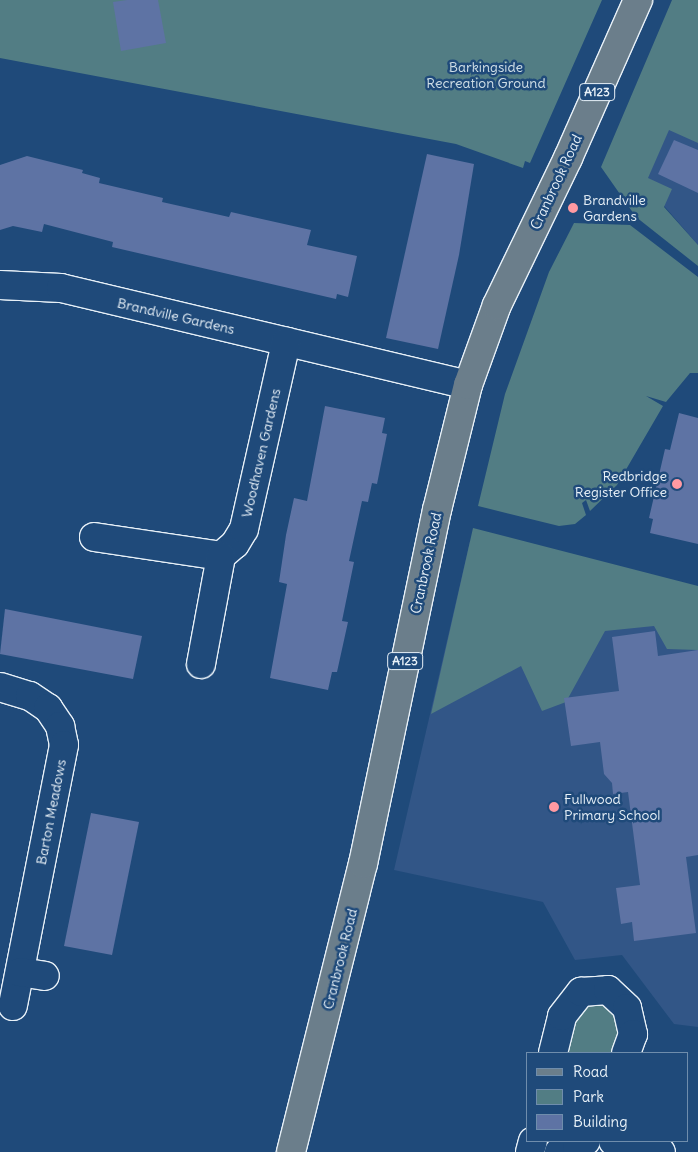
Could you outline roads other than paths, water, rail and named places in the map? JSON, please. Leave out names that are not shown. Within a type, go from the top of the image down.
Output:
[{"type":"main road","name":"Cranbrook Road","points":[[291,1152],[363,864],[422,578],[468,385],[497,305],[568,158],[638,0]]},
{"type":"street","name":"Brandville Gardens","points":[[0,285],[61,288],[468,385]]},
{"type":"street","name":"Woodhaven Gardens","points":[[221,556],[235,544],[244,529],[286,342]]},
{"type":"street","points":[[94,536],[221,556],[201,664]]},
{"type":"street","name":"Barton Meadows","points":[[0,687],[30,696],[48,708],[60,726],[64,745],[32,974],[13,1006]]},
{"type":"street","points":[[553,1052],[562,1016],[581,992],[608,990],[627,1008],[633,1034],[626,1052]]},
{"type":"street","points":[[559,1152],[577,1148],[585,1142]]},
{"type":"street","points":[[617,1142],[661,1152]]},
{"type":"place","name":"Brandville Gardens","points":[[573,208]]},
{"type":"place","name":"Redbridge Register Office","points":[[677,484]]},
{"type":"place","name":"Fullwood Primary School","points":[[554,807]]},
{"type":"park label","name":"Barkingside Recreation Ground","points":[[486,76]]}]
